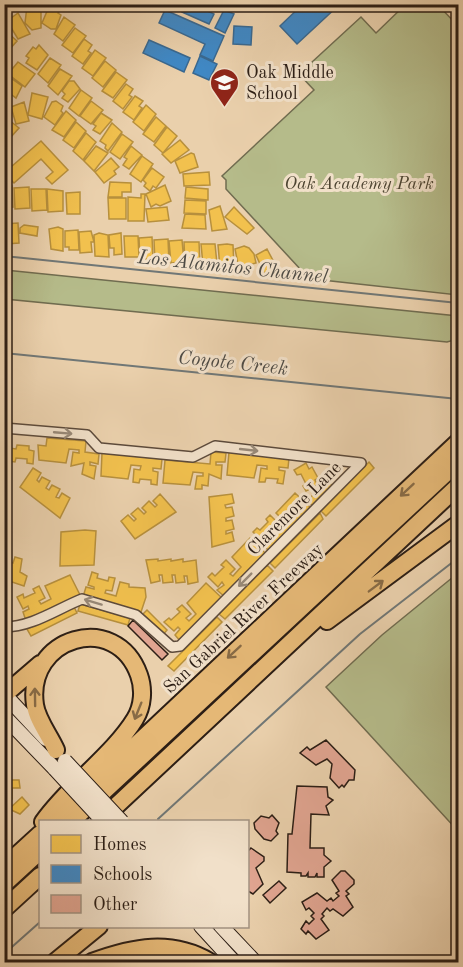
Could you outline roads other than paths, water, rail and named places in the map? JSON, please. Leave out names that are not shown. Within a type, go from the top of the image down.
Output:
[{"type":"highway","name":"San Gabriel River Freeway","points":[[56,820],[456,451]]},
{"type":"highway","points":[[73,820],[456,451]]},
{"type":"highway","points":[[84,820],[459,470]]},
{"type":"highway","points":[[104,820],[459,486]]},
{"type":"highway","points":[[293,643],[348,608],[459,524]]},
{"type":"highway","points":[[5,694],[64,643],[94,637],[110,642],[125,652],[136,667],[142,683],[142,703],[135,719],[57,801],[44,820]]},
{"type":"highway","points":[[43,661],[35,680],[35,703],[59,760]]},
{"type":"highway","points":[[22,851],[39,827]]},
{"type":"highway","points":[[4,867],[39,835]]},
{"type":"highway","points":[[4,885],[39,852]]},
{"type":"highway","points":[[4,893],[39,861]]},
{"type":"highway","points":[[4,909],[39,877]]},
{"type":"highway","points":[[55,963],[98,928]]},
{"type":"highway","points":[[92,963],[126,950],[145,947],[184,950],[210,963]]},
{"type":"main road","points":[[5,694],[59,760],[101,820]]},
{"type":"main road","points":[[4,716],[59,760],[120,820]]},
{"type":"main road","points":[[202,928],[234,963]]},
{"type":"main road","points":[[222,928],[255,963]]},
{"type":"street","name":"Claremore Lane","points":[[4,428],[87,435],[99,448],[193,457],[215,446],[362,463],[180,646],[172,647],[136,615],[82,599],[34,621],[17,627],[4,627]]},
{"type":"waterway","name":"Los Alamitos Channel","points":[[4,256],[458,303]]},
{"type":"waterway","name":"Coyote Creek","points":[[4,353],[458,399]]},
{"type":"waterway","points":[[158,819],[360,634],[458,558]]},
{"type":"waterway","points":[[4,954],[39,923]]},
{"type":"place","name":"Oak Middle School","points":[[225,108]]},
{"type":"park label","name":"Oak Academy Park","points":[[359,183]]}]
